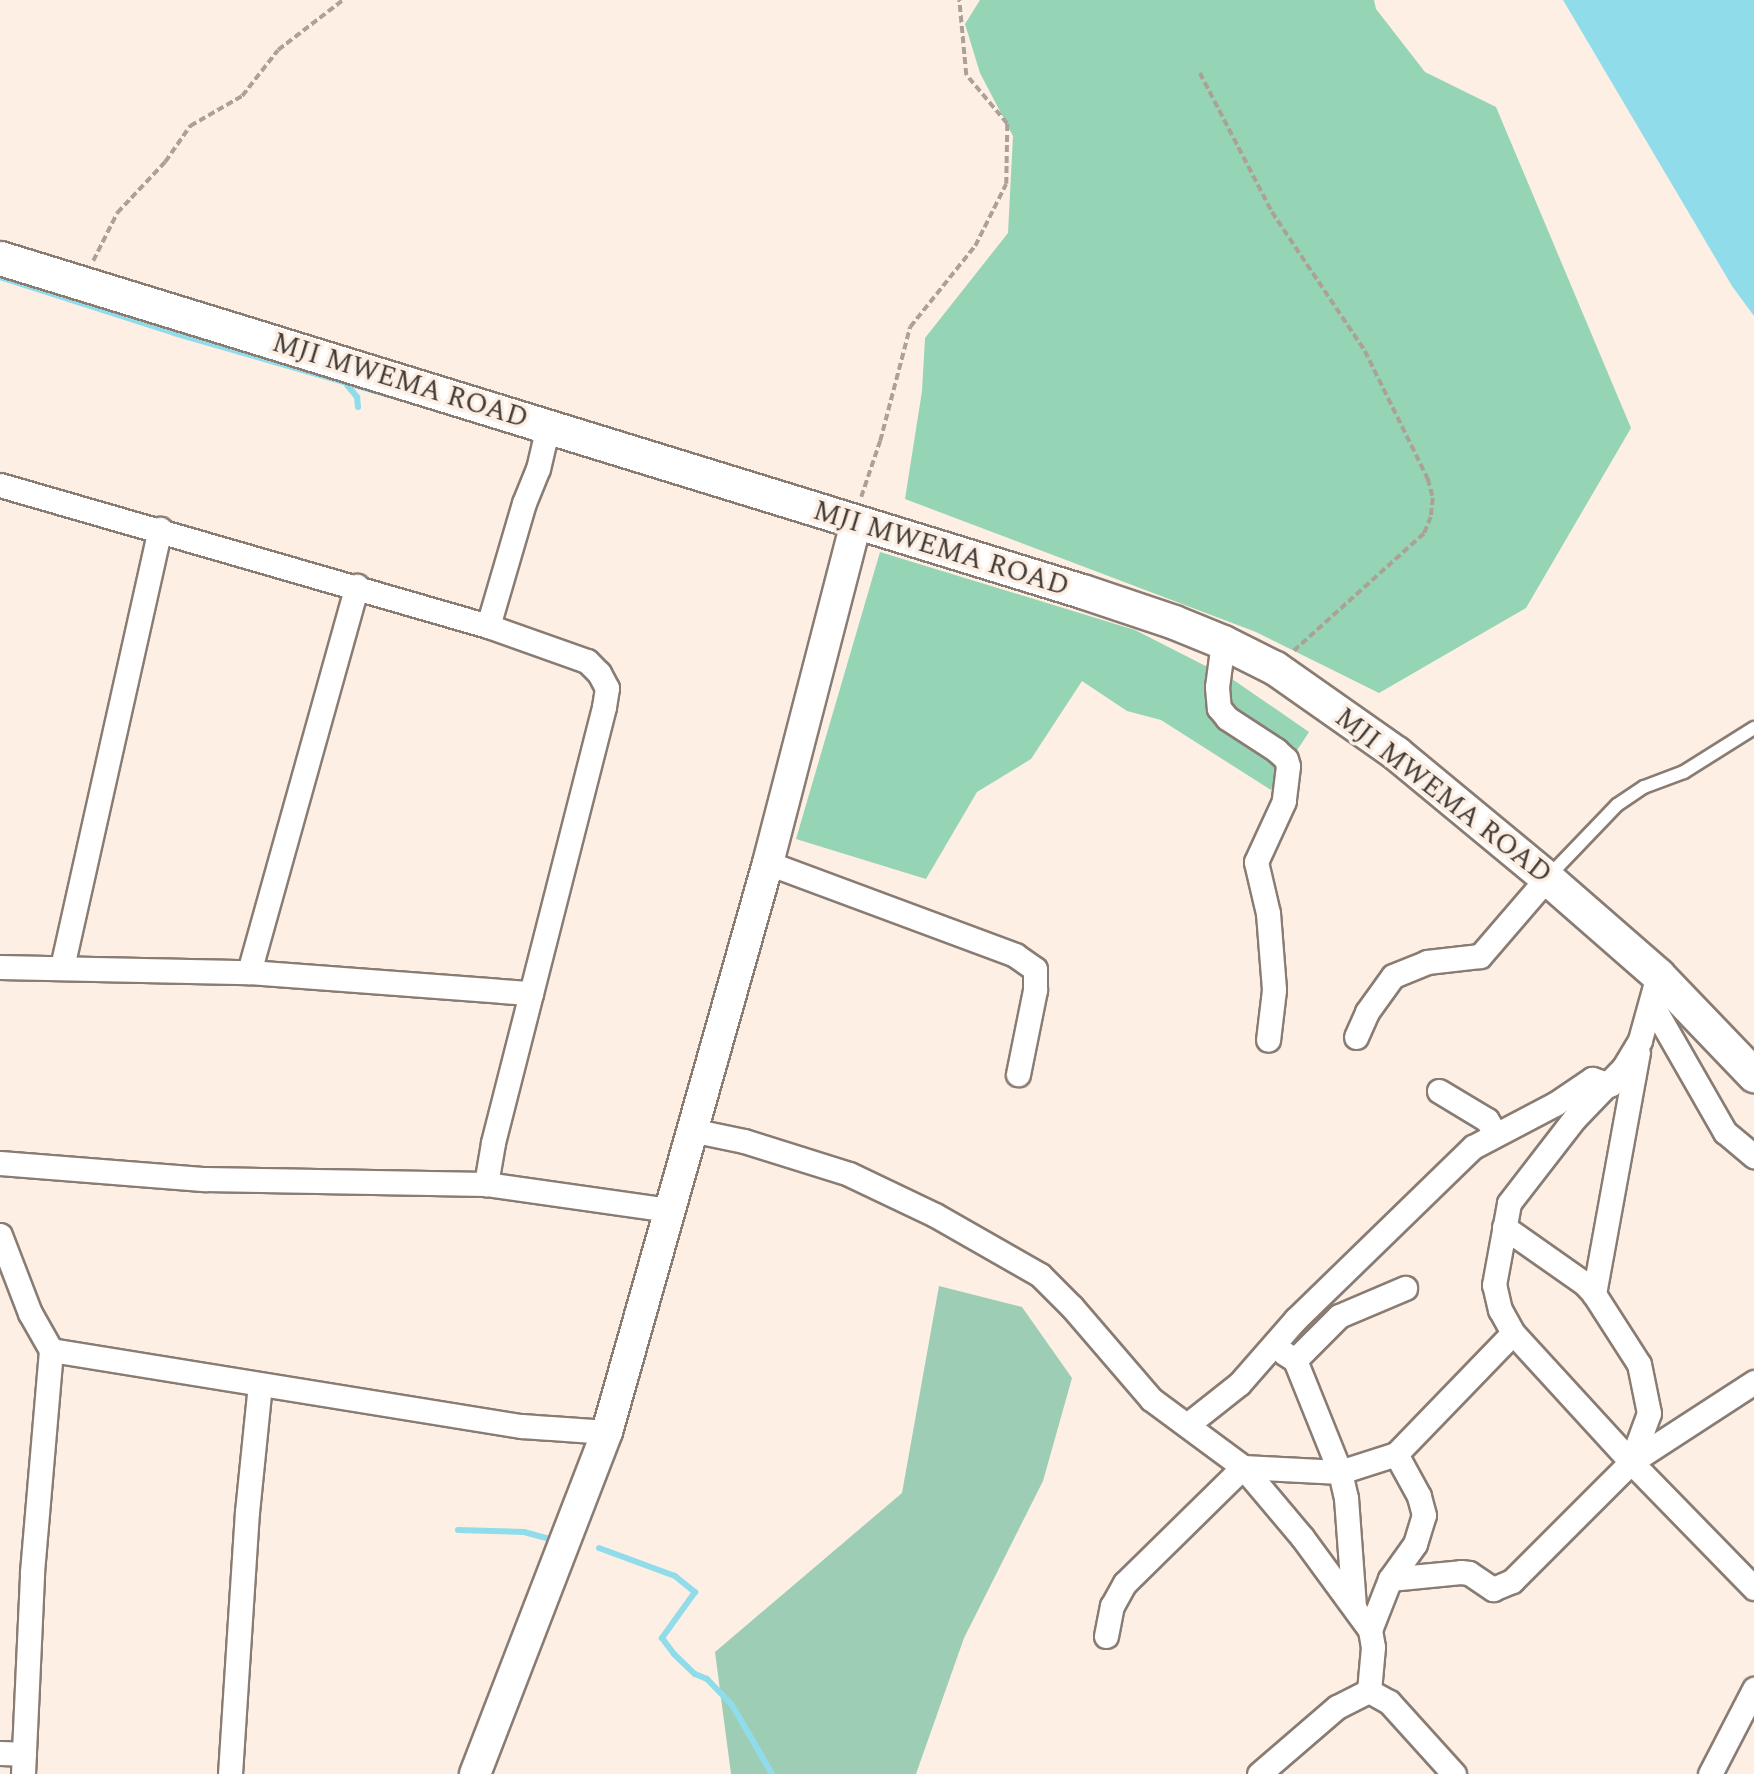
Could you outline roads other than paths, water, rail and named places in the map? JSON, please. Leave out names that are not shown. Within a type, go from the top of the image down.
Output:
[{"type":"main road","name":"MJI MWEMA ROAD","points":[[0,258],[1082,591],[1174,622],[1223,642],[1275,668],[1396,753],[1547,878],[1655,989],[1754,1075]]},
{"type":"street","points":[[488,626],[524,503],[538,468],[548,426]]},
{"type":"street","points":[[0,485],[160,529],[488,626],[587,660],[607,688],[493,1143],[486,1184]]},
{"type":"street","points":[[475,1774],[607,1432],[768,863],[856,523]]},
{"type":"street","points":[[62,967],[160,529]]},
{"type":"street","points":[[249,972],[357,586]]},
{"type":"street","points":[[1223,642],[1217,687],[1219,708],[1227,718],[1286,758],[1288,766],[1284,801],[1256,862],[1268,913],[1274,990],[1268,1040]]},
{"type":"street","points":[[768,863],[1015,955],[1035,969],[1035,990],[1017,1074]]},
{"type":"street","points":[[1356,1037],[1367,1012],[1393,976],[1427,962],[1480,956],[1547,878]]},
{"type":"street","points":[[0,967],[249,972],[531,993]]},
{"type":"street","points":[[1594,1294],[1640,1040],[1655,989]]},
{"type":"street","points":[[1655,989],[1725,1132],[1754,1156]]},
{"type":"street","points":[[1640,1040],[1610,1085],[1574,1119],[1509,1203],[1494,1285],[1500,1310],[1513,1333],[1631,1462],[1754,1588]]},
{"type":"street","points":[[1187,1425],[1239,1384],[1296,1318],[1473,1147],[1495,1133],[1555,1104],[1592,1079],[1610,1085]]},
{"type":"street","points":[[1440,1091],[1488,1120],[1495,1133]]},
{"type":"street","points":[[691,1130],[766,1147],[849,1174],[935,1215],[1040,1275],[1072,1307],[1151,1399],[1242,1467],[1301,1537],[1370,1630],[1373,1647],[1369,1691]]},
{"type":"street","points":[[0,1163],[205,1179],[486,1184],[669,1210]]},
{"type":"street","points":[[1504,1227],[1585,1284],[1639,1364],[1648,1413],[1631,1462]]},
{"type":"street","points":[[0,1235],[30,1313],[51,1350],[32,1572],[24,1764],[0,1753]]},
{"type":"street","points":[[1295,1360],[1339,1316],[1405,1287]]},
{"type":"street","points":[[1106,1636],[1112,1606],[1125,1583],[1242,1467],[1340,1472],[1396,1454],[1513,1333]]},
{"type":"street","points":[[1273,1345],[1295,1360],[1340,1472],[1346,1499],[1354,1606]]},
{"type":"street","points":[[51,1350],[522,1426],[607,1432]]},
{"type":"street","points":[[1390,1579],[1461,1572],[1469,1573],[1493,1589],[1512,1581],[1631,1462],[1754,1382]]},
{"type":"street","points":[[230,1774],[244,1552],[260,1385]]},
{"type":"street","points":[[1370,1630],[1390,1579],[1415,1544],[1424,1515],[1419,1496],[1396,1454]]},
{"type":"street","points":[[1710,1774],[1754,1689]]},
{"type":"street","points":[[1259,1774],[1338,1707],[1369,1691]]},
{"type":"street","points":[[1369,1691],[1390,1702],[1454,1774]]},
{"type":"lane","points":[[1547,878],[1617,805],[1644,787],[1684,772],[1754,728]]},
{"type":"water","points":[[1563,0],[1754,0],[1754,316],[1732,286]]},
{"type":"waterway","points":[[0,277],[174,333],[399,398]]},
{"type":"waterway","points":[[347,385],[357,397],[358,407]]},
{"type":"waterway","points":[[458,1530],[524,1532],[557,1541]]},
{"type":"waterway","points":[[599,1548],[675,1576],[695,1592],[662,1638],[674,1654],[695,1674],[707,1679],[732,1705],[772,1774]]}]
